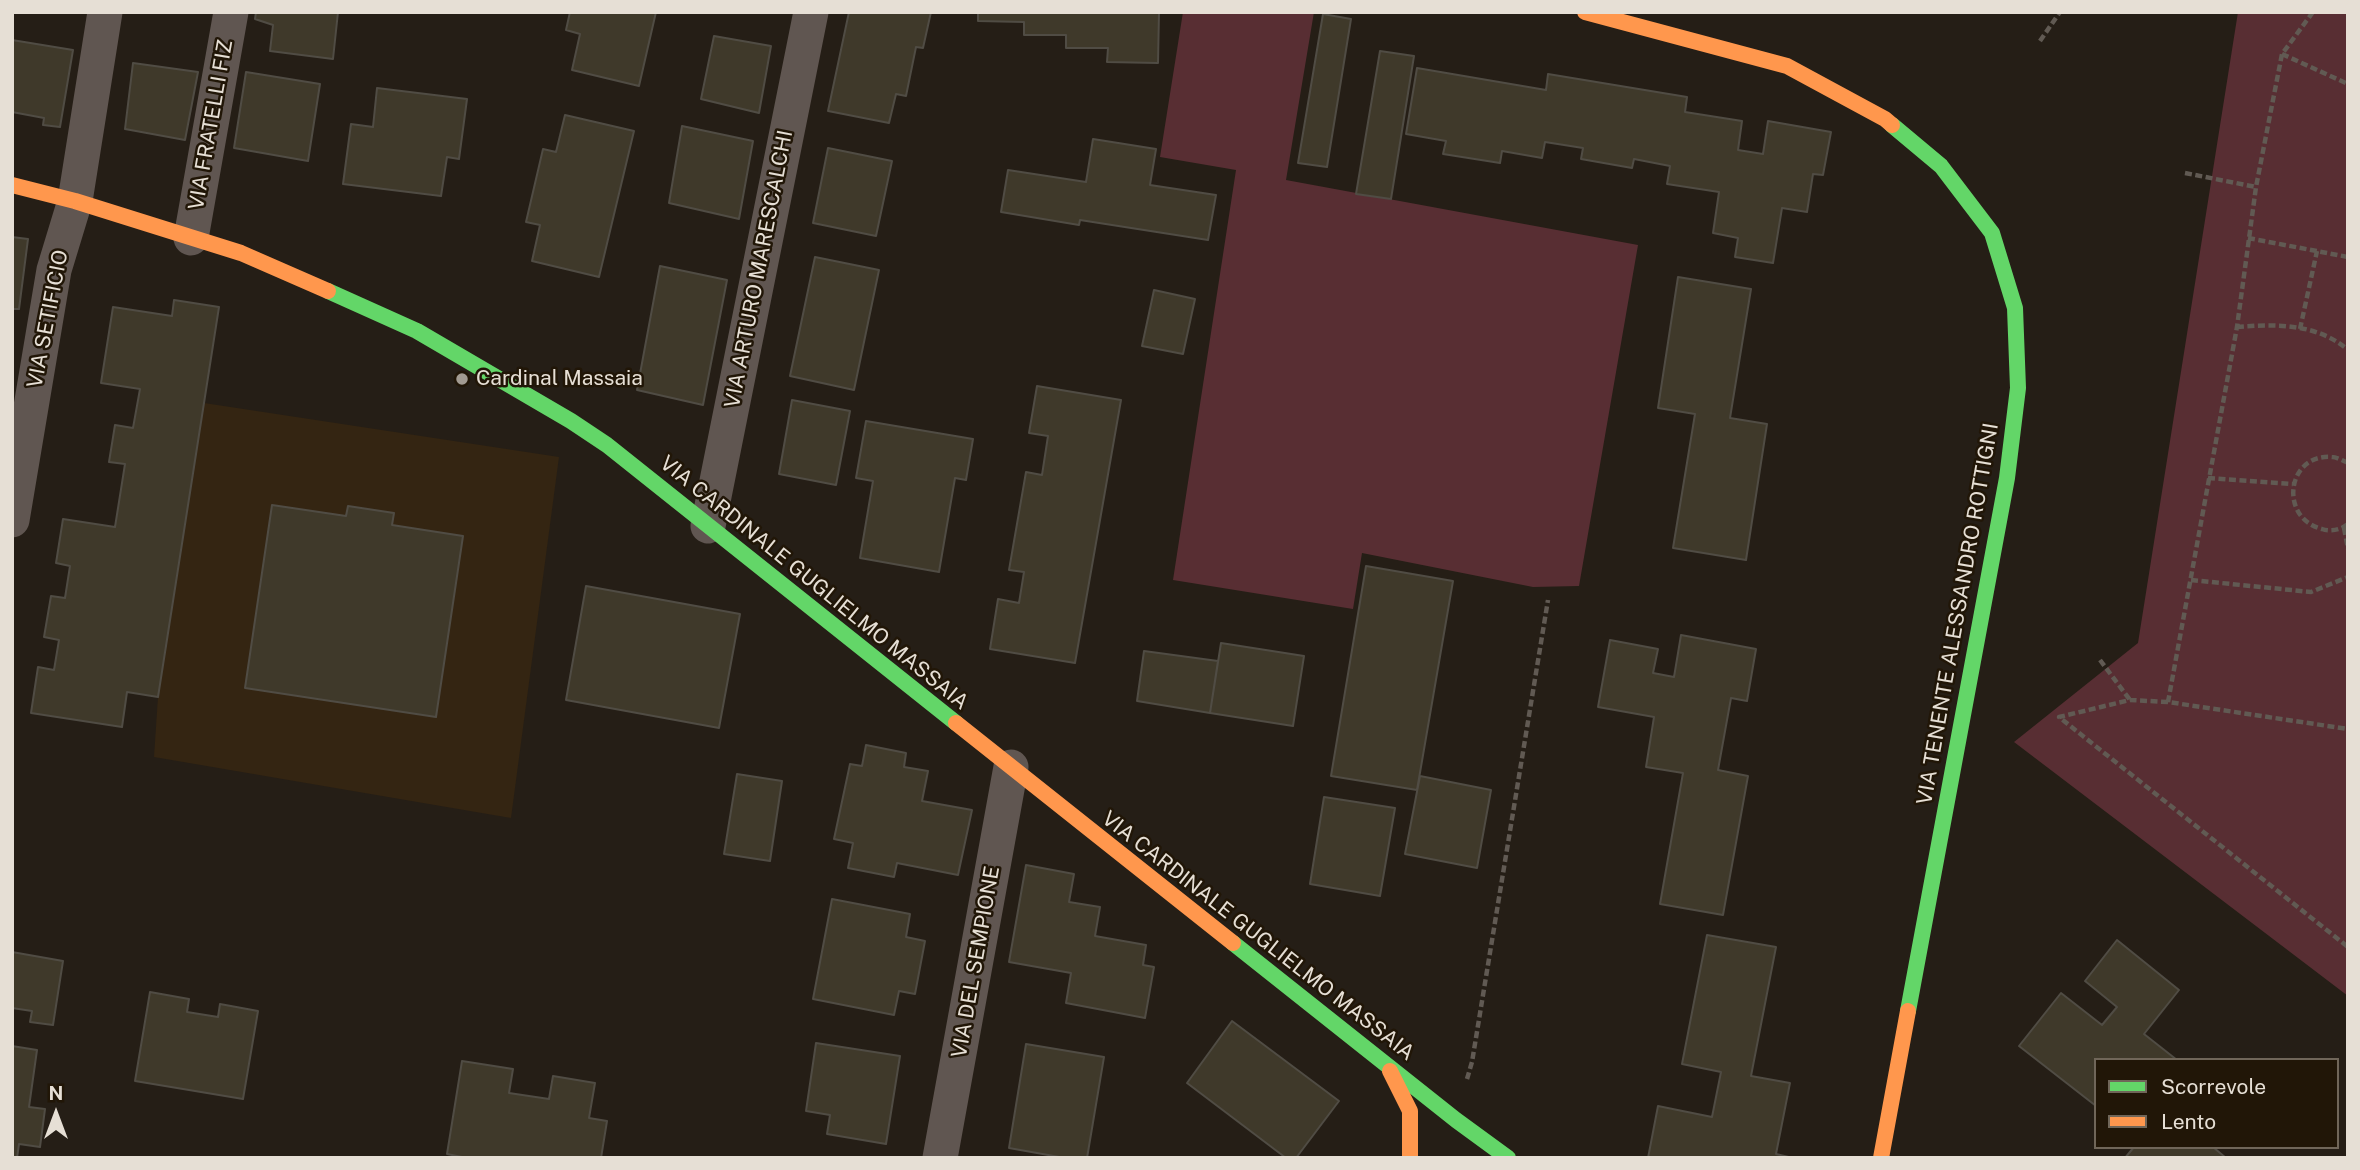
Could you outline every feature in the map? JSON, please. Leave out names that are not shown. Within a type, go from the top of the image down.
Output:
[{"type":"main road","name":"VIA TENENTE ALESSANDRO ROTTIGNI","points":[[1585,12],[1787,66],[1885,119],[1941,166],[1992,233],[2015,308],[2018,388],[2007,478],[1881,1158]]},
{"type":"main road","name":"VIA CARDINALE GUGLIELMO MASSAIA","points":[[12,185],[75,201],[241,253],[417,331],[571,421],[607,445],[1387,1066],[1508,1158]]},
{"type":"main road","points":[[1387,1066],[1410,1111],[1410,1158]]},
{"type":"street","name":"VIA SETIFICIO","points":[[12,520],[54,270],[75,201],[105,12]]},
{"type":"street","name":"VIA FRATELLI FIZ","points":[[191,238],[231,12]]},
{"type":"street","name":"VIA ARTURO MARESCALCHI","points":[[708,526],[811,12]]},
{"type":"street","name":"VIA DEL SEMPIONE","points":[[940,1158],[1011,766]]},
{"type":"path","points":[[2040,41],[2060,12]]},
{"type":"path","points":[[2168,702],[2237,327],[2256,187],[2282,54],[2313,12]]},
{"type":"path","points":[[2282,54],[2348,84]]},
{"type":"path","points":[[2185,173],[2256,187]]},
{"type":"path","points":[[2248,238],[2348,257]]},
{"type":"path","points":[[2300,329],[2317,251]]},
{"type":"path","points":[[2237,327],[2278,324],[2333,337],[2348,350]]},
{"type":"path","points":[[2348,463],[2333,457],[2313,460],[2299,471],[2293,484],[2294,508],[2308,524],[2325,531],[2346,526],[2348,549]]},
{"type":"path","points":[[2208,478],[2293,484]]},
{"type":"path","points":[[2191,579],[2311,592],[2348,577]]},
{"type":"path","points":[[1456,1120],[1472,1062],[1548,600]]},
{"type":"path","points":[[2100,660],[2130,699]]},
{"type":"path","points":[[2348,729],[2168,702],[2130,699],[2059,717],[2348,947]]},
{"type":"shaded area","points":[[1183,12],[1314,12],[1286,180],[1638,245],[1579,586],[1533,587],[1362,553],[1353,609],[1173,580],[1236,170],[1160,157]]},
{"type":"shaded area","points":[[2238,12],[2348,12],[2348,996],[2014,742],[2138,643]]},
{"type":"shaded area","points":[[204,403],[559,457],[511,818],[154,757],[158,697]]},
{"type":"building","points":[[256,12],[338,12],[333,59],[270,51],[273,25],[255,19]]},
{"type":"building","points":[[570,12],[656,12],[639,86],[572,70],[580,34],[566,30]]},
{"type":"building","points":[[849,12],[931,12],[923,48],[916,47],[906,96],[896,94],[889,123],[828,111]]},
{"type":"building","points":[[978,12],[1159,12],[1158,63],[1107,62],[1108,48],[1066,48],[1066,35],[1024,35],[1024,22],[978,21]]},
{"type":"building","points":[[1323,14],[1351,19],[1327,167],[1298,163]]},
{"type":"building","points":[[714,36],[771,46],[759,113],[701,99]]},
{"type":"building","points":[[12,40],[73,50],[60,127],[43,125],[44,118],[12,112]]},
{"type":"building","points":[[1380,51],[1414,56],[1391,199],[1356,194]]},
{"type":"building","points":[[133,63],[198,72],[185,140],[125,129]]},
{"type":"building","points":[[1417,68],[1546,90],[1548,74],[1687,97],[1685,112],[1742,121],[1738,150],[1763,154],[1768,121],[1831,132],[1823,175],[1813,174],[1807,212],[1782,208],[1773,263],[1735,257],[1738,238],[1713,233],[1719,192],[1667,184],[1670,166],[1634,159],[1632,168],[1581,159],[1583,148],[1545,142],[1542,158],[1502,151],[1500,163],[1443,154],[1446,141],[1406,134]]},
{"type":"building","points":[[246,72],[320,84],[308,161],[234,148]]},
{"type":"building","points":[[377,88],[467,99],[459,159],[447,157],[441,196],[343,184],[351,124],[373,127]]},
{"type":"building","points":[[565,115],[634,131],[599,277],[532,261],[540,225],[526,222],[543,149],[556,152]]},
{"type":"building","points":[[682,126],[753,141],[739,219],[669,203]]},
{"type":"building","points":[[1093,139],[1156,149],[1150,185],[1216,195],[1208,240],[1080,220],[1079,225],[1001,212],[1008,170],[1086,182]]},
{"type":"building","points":[[828,148],[892,161],[876,236],[813,223]]},
{"type":"building","points":[[12,237],[28,239],[19,309],[12,309]]},
{"type":"building","points":[[815,257],[879,270],[854,390],[790,376]]},
{"type":"building","points":[[660,266],[727,280],[703,405],[637,390]]},
{"type":"building","points":[[1678,277],[1751,289],[1730,418],[1767,424],[1746,560],[1673,548],[1695,414],[1658,408]]},
{"type":"building","points":[[1154,290],[1195,299],[1183,354],[1142,346]]},
{"type":"building","points":[[174,300],[219,307],[158,697],[127,692],[122,727],[31,713],[38,667],[54,670],[59,640],[44,637],[51,596],[65,598],[70,566],[56,563],[63,519],[115,527],[125,464],[109,462],[115,425],[133,428],[140,389],[101,383],[113,307],[172,316]]},
{"type":"building","points":[[1037,386],[1121,400],[1075,663],[990,649],[998,599],[1019,603],[1024,572],[1009,570],[1026,472],[1042,475],[1048,436],[1029,433]]},
{"type":"building","points":[[792,400],[850,411],[836,485],[779,474]]},
{"type":"building","points":[[866,421],[973,439],[966,480],[955,478],[939,572],[860,558],[873,481],[856,478]]},
{"type":"building","points":[[272,505],[346,516],[348,506],[394,513],[392,525],[463,536],[436,717],[245,688]]},
{"type":"building","points":[[1366,566],[1453,581],[1417,790],[1331,776]]},
{"type":"building","points":[[586,586],[740,614],[719,728],[566,700]]},
{"type":"building","points":[[1681,635],[1756,649],[1747,701],[1731,698],[1718,770],[1748,776],[1723,915],[1660,904],[1683,773],[1646,767],[1654,717],[1598,707],[1610,640],[1658,649],[1653,673],[1674,677]]},
{"type":"building","points":[[1221,643],[1304,656],[1293,726],[1210,713]]},
{"type":"building","points":[[1144,651],[1218,661],[1210,713],[1137,701]]},
{"type":"building","points":[[866,745],[906,753],[904,767],[928,771],[922,801],[972,810],[958,875],[897,863],[894,877],[848,868],[853,843],[834,839],[850,764],[862,766]]},
{"type":"building","points":[[737,774],[782,781],[770,861],[724,854]]},
{"type":"building","points":[[1420,776],[1491,790],[1477,868],[1405,854]]},
{"type":"building","points":[[1324,797],[1395,808],[1380,896],[1310,884]]},
{"type":"building","points":[[1026,865],[1074,874],[1069,902],[1100,907],[1095,936],[1146,945],[1143,965],[1154,967],[1145,1018],[1066,1003],[1071,973],[1009,962]]},
{"type":"building","points":[[832,899],[910,914],[906,937],[925,941],[915,994],[899,991],[894,1015],[813,999]]},
{"type":"building","points":[[1707,935],[1776,947],[1751,1076],[1790,1083],[1776,1154],[1793,1158],[1648,1158],[1658,1106],[1712,1117],[1721,1072],[1682,1064]]},
{"type":"building","points":[[2117,940],[2179,990],[2144,1034],[2174,1058],[2094,1058],[2094,1104],[2019,1046],[2061,993],[2102,1025],[2117,1007],[2085,981]]},
{"type":"building","points":[[12,952],[63,961],[53,1025],[30,1022],[32,1011],[12,1008]]},
{"type":"building","points":[[150,992],[189,999],[187,1012],[218,1017],[220,1004],[258,1011],[243,1099],[135,1081]]},
{"type":"building","points":[[1232,1021],[1339,1101],[1296,1158],[1286,1158],[1187,1083]]},
{"type":"building","points":[[816,1043],[900,1056],[886,1144],[827,1134],[830,1115],[806,1111]]},
{"type":"building","points":[[1026,1044],[1104,1057],[1087,1158],[1065,1158],[1009,1148]]},
{"type":"building","points":[[12,1046],[37,1050],[29,1107],[45,1109],[40,1147],[19,1144],[17,1158],[12,1158]]},
{"type":"building","points":[[462,1061],[513,1069],[509,1093],[549,1099],[553,1076],[595,1083],[589,1118],[607,1121],[601,1158],[467,1158],[447,1154]]},
{"type":"building","points":[[2132,1149],[2215,1149],[2226,1158],[2125,1158]]},
{"type":"traffic: fast","points":[[1892,125],[1941,166],[1992,233],[2015,308],[2018,388],[2007,478],[1908,1011]]},
{"type":"traffic: fast","points":[[328,291],[417,331],[607,445],[956,723]]},
{"type":"traffic: fast","points":[[1233,943],[1508,1158]]},
{"type":"traffic: slow","points":[[1585,12],[1787,66],[1892,125]]},
{"type":"traffic: slow","points":[[12,185],[75,201],[241,253],[328,291]]},
{"type":"traffic: slow","points":[[956,723],[1233,943]]},
{"type":"traffic: slow","points":[[1881,1158],[1908,1011]]},
{"type":"traffic: slow","points":[[1390,1071],[1410,1111],[1410,1158]]},
{"type":"place","name":"Cardinal Massaia","points":[[462,379]]}]
